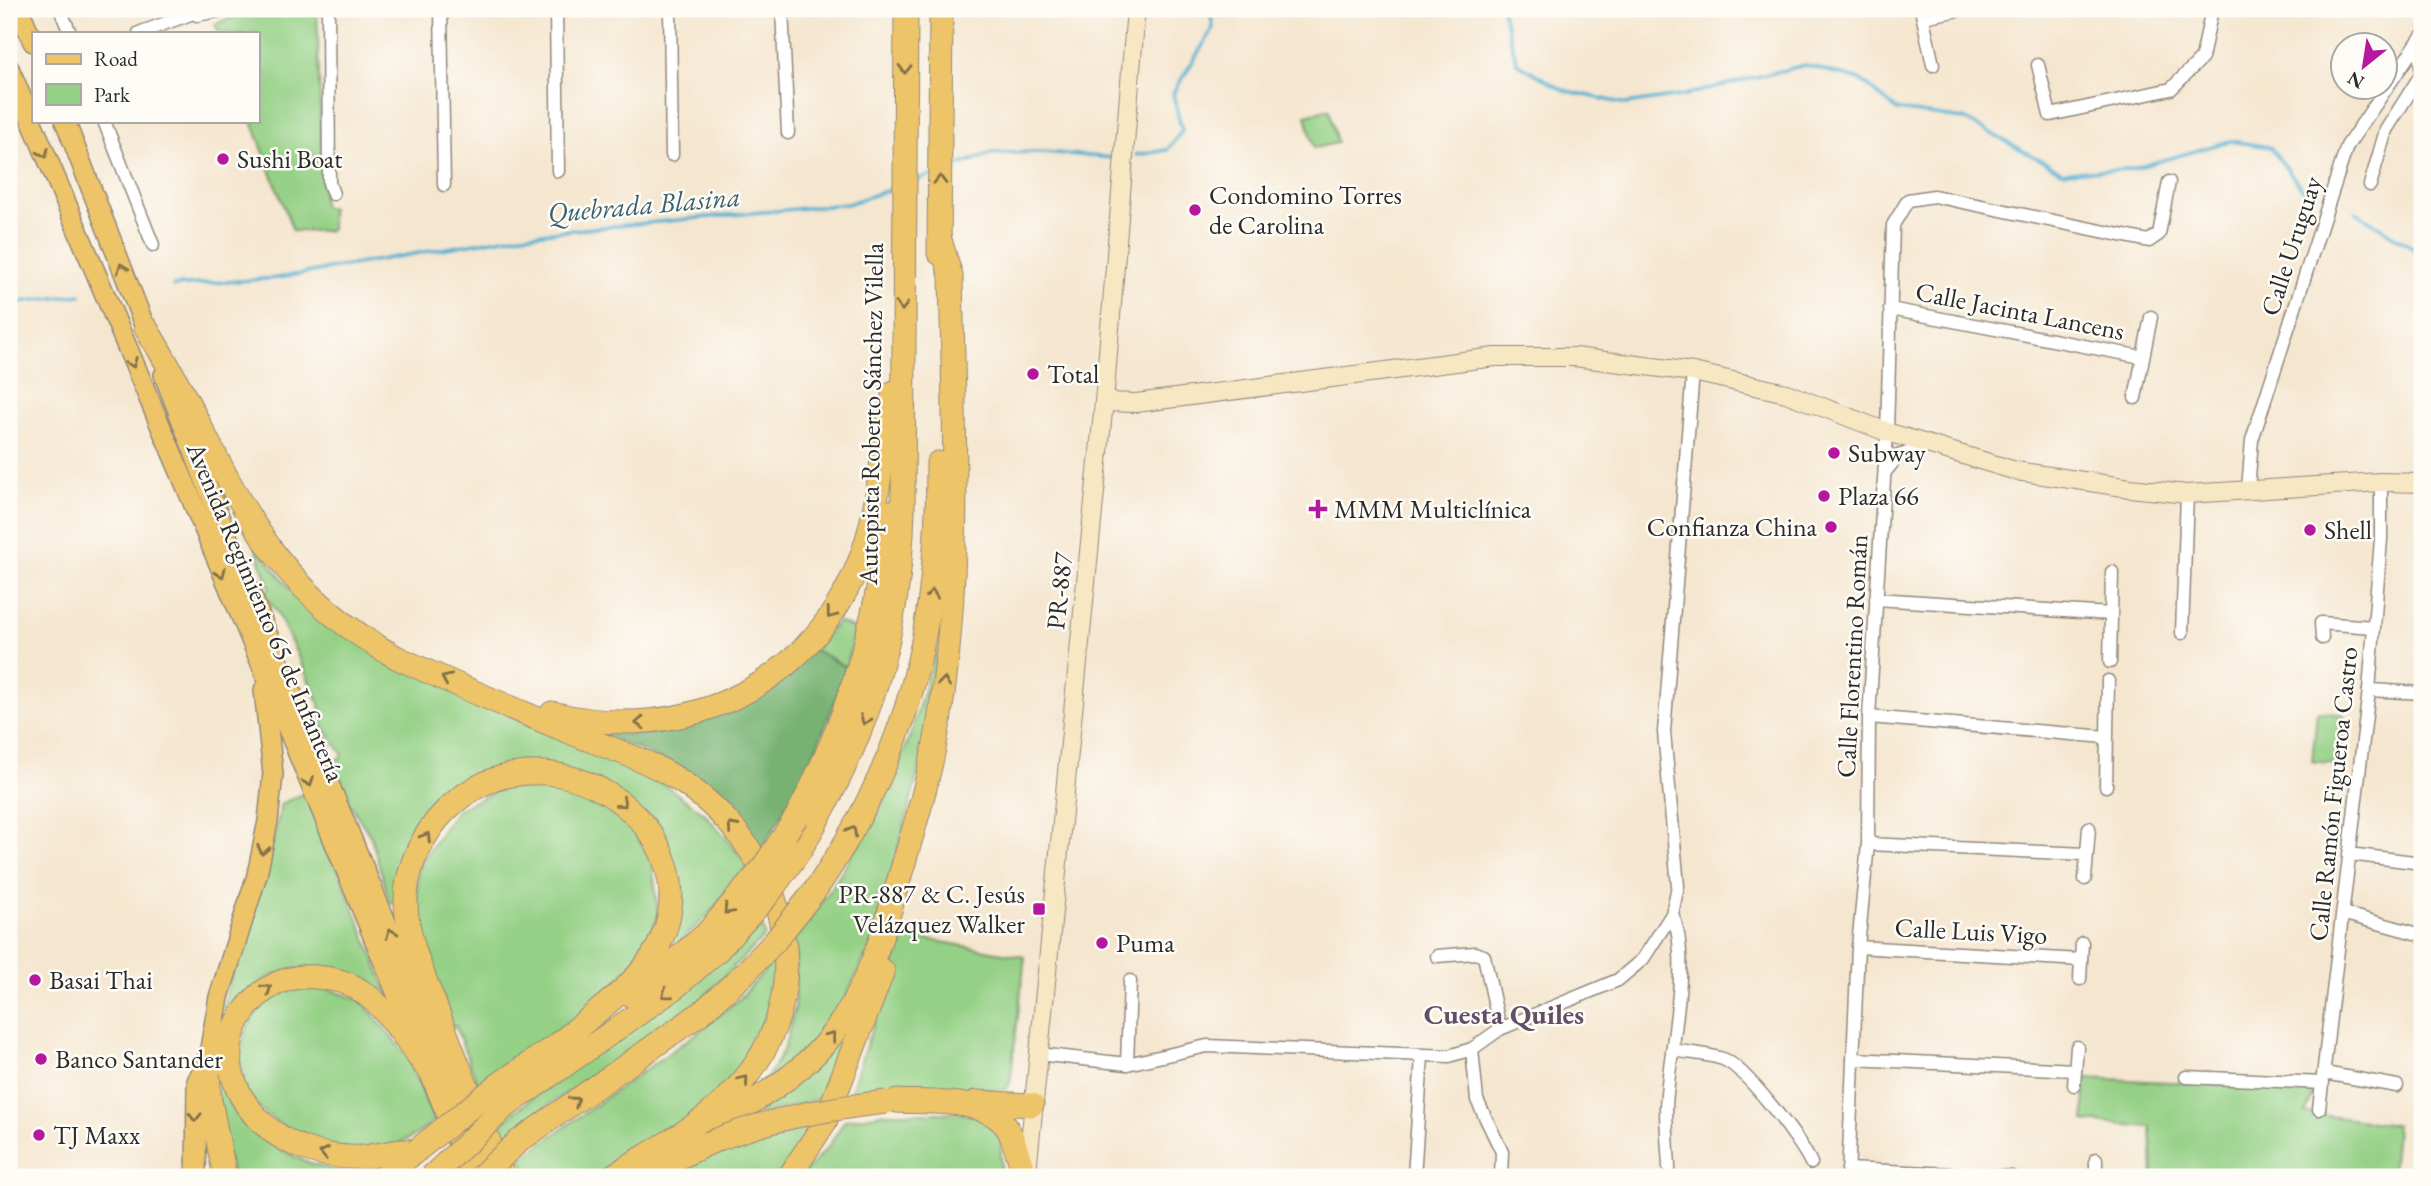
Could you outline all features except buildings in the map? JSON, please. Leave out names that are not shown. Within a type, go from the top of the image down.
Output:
[{"type":"highway","name":"Autopista Roberto Sánchez Vilella","points":[[430,1177],[505,1107],[672,990],[712,942],[768,895],[827,806],[852,753],[875,692],[893,620],[902,547],[902,249],[906,9]]},
{"type":"highway","points":[[480,1177],[519,1141],[701,1013],[742,976],[776,940],[816,889],[853,831],[889,757],[909,702],[928,629],[936,559],[941,9]]},
{"type":"highway","points":[[789,1177],[825,1122],[896,933],[926,823],[935,776],[955,536],[951,276],[940,240]]},
{"type":"highway","points":[[146,328],[173,372],[206,441],[246,512],[295,581],[355,634],[396,657],[672,775],[716,809],[744,840],[763,870],[780,912],[786,951],[785,982],[774,1029],[753,1069],[738,1088],[705,1117],[611,1177]]},
{"type":"highway","points":[[480,694],[598,723],[644,723],[713,707],[774,674],[796,655],[835,609],[858,565],[872,518],[884,430],[902,362]]},
{"type":"highway","points":[[384,1177],[498,1085],[712,942],[797,816],[832,746],[868,637],[886,544],[902,362]]},
{"type":"highway","points":[[673,1138],[718,1121],[778,1085],[814,1055],[841,1022],[869,970],[885,929],[940,717]]},
{"type":"highway","points":[[504,1177],[414,949],[406,901],[414,860],[433,825],[459,799],[486,782],[505,777],[551,773],[583,779],[627,806],[643,823],[666,870],[670,905],[664,932],[654,954],[619,992],[565,1039]]},
{"type":"highway","points":[[416,1152],[401,1150],[362,1157],[343,1157],[304,1148],[284,1138],[251,1112],[240,1097],[230,1067],[229,1050],[238,1020],[255,999],[278,982],[308,976],[344,982],[376,1002],[426,1067]]},
{"type":"highway","points":[[208,1060],[209,1095],[225,1177]]},
{"type":"highway","points":[[639,1177],[739,1130],[807,1112],[892,1102],[948,1099],[1032,1105]]},
{"type":"highway","points":[[892,1102],[957,1105],[991,1114],[1009,1131],[1026,1177]]},
{"type":"main road","points":[[19,9],[32,40]]},
{"type":"main road","points":[[34,9],[40,32]]},
{"type":"main road","name":"Avenida Regimiento 65 de Infantería","points":[[9,68],[260,661],[472,1177]]},
{"type":"main road","name":"Avenida Regimiento 65 de Infantería","points":[[65,122],[225,532],[491,1177]]},
{"type":"main road","points":[[196,1177],[197,1081],[208,1060],[219,997],[257,875],[268,821],[273,774],[272,748],[260,661]]},
{"type":"street","points":[[60,9],[70,32]]},
{"type":"street","points":[[176,18],[187,9]]},
{"type":"street","points":[[141,32],[204,9]]},
{"type":"street","points":[[176,18],[229,9]]},
{"type":"street","points":[[328,9],[329,183],[333,194]]},
{"type":"street","points":[[441,9],[444,185]]},
{"type":"street","points":[[556,9],[558,171]]},
{"type":"street","points":[[670,9],[672,155]]},
{"type":"street","points":[[782,9],[788,133]]},
{"type":"street","name":"PR-887","points":[[1026,1177],[1104,402],[1136,9]]},
{"type":"street","points":[[1933,65],[1922,13],[1964,9]]},
{"type":"street","points":[[2038,65],[2050,115],[2171,89],[2202,58],[2212,9]]},
{"type":"street","points":[[2370,185],[2386,130],[2422,74],[2420,40]]},
{"type":"street","name":"Calle Uruguay","points":[[2248,489],[2252,440],[2347,146],[2420,40]]},
{"type":"street","points":[[104,122],[153,244]]},
{"type":"street","name":"Calle Florentino Román","points":[[1848,1173],[1858,947],[1868,844],[1869,717],[1887,432],[1893,225],[1908,200],[1934,196],[2149,241],[2159,234],[2169,182]]},
{"type":"street","name":"Calle Jacinta Lancens","points":[[1890,309],[2142,357]]},
{"type":"street","points":[[2135,398],[2151,317]]},
{"type":"street","points":[[1104,402],[1136,403],[1495,357],[1574,357],[1693,372],[1786,393],[1887,432],[2016,471],[2187,494],[2381,482],[2422,483]]},
{"type":"street","points":[[1038,1054],[1127,1064],[1207,1046],[1450,1056],[1472,1049],[1500,1029],[1618,980],[1643,959],[1672,914],[1678,886],[1664,733],[1693,372]]},
{"type":"street","points":[[1885,472],[1898,456],[1932,446]]},
{"type":"street","name":"Calle Ramón Figueroa Castro","points":[[2319,1109],[2345,914],[2349,854],[2369,690],[2381,539],[2381,482]]},
{"type":"street","points":[[2182,633],[2187,494]]},
{"type":"street","points":[[2110,662],[2112,572]]},
{"type":"street","points":[[1876,599],[2111,614]]},
{"type":"street","points":[[2322,638],[2321,623],[2373,627]]},
{"type":"street","points":[[2106,786],[2108,681]]},
{"type":"street","points":[[2369,690],[2422,694]]},
{"type":"street","points":[[1869,717],[2106,737]]},
{"type":"street","points":[[2085,879],[2088,828]]},
{"type":"street","points":[[1868,844],[2086,854]]},
{"type":"street","points":[[2349,854],[2422,863]]},
{"type":"street","points":[[1669,1167],[1666,1107],[1674,1050],[1681,933],[1672,914]]},
{"type":"street","points":[[2345,914],[2422,935]]},
{"type":"street","points":[[2080,979],[2082,943]]},
{"type":"street","name":"Calle Luis Vigo","points":[[1858,947],[2081,960]]},
{"type":"street","points":[[1437,956],[1475,953],[1484,956],[1500,1029]]},
{"type":"street","points":[[1127,1064],[1130,981]]},
{"type":"street","points":[[2074,1085],[2077,1046]]},
{"type":"street","points":[[1472,1049],[1477,1100],[1502,1152],[1501,1177]]},
{"type":"street","points":[[1674,1050],[1724,1059],[1736,1067],[1759,1091],[1805,1150],[1811,1163]]},
{"type":"street","points":[[1414,1177],[1422,1056]]},
{"type":"street","points":[[1853,1059],[2075,1070]]},
{"type":"street","points":[[2186,1077],[2323,1078],[2397,1086]]},
{"type":"street","points":[[2096,1159],[2096,1177]]},
{"type":"street","points":[[1848,1173],[2012,1177]]},
{"type":"green space","points":[[252,9],[317,9],[323,206],[331,208],[331,231],[293,231],[252,122],[259,122],[259,32],[219,32],[215,24]]},
{"type":"green space","points":[[1329,109],[1337,143],[1314,148],[1306,115]]},
{"type":"green space","points":[[254,543],[291,590],[315,613],[656,779],[704,813],[749,865],[710,913],[663,958],[673,870],[598,779],[462,785],[425,818],[395,901],[390,903],[371,837],[352,807],[338,795],[327,763],[342,757],[342,753],[323,727],[320,705],[277,612],[264,594],[270,588]]},
{"type":"green space","points":[[838,622],[855,629],[846,667],[813,649]]},
{"type":"green space","points":[[937,647],[931,725],[874,939],[839,1011],[793,1064],[765,1082],[784,1049],[795,1007],[795,938],[836,882],[884,799],[910,736]]},
{"type":"green space","points":[[813,649],[846,667],[811,761],[788,806],[761,849],[747,825],[732,808],[698,780],[598,732],[630,735],[660,732],[688,725],[738,700]]},
{"type":"green space","points":[[2317,712],[2344,715],[2338,764],[2312,761]]},
{"type":"green space","points":[[511,784],[557,784],[602,802],[628,824],[647,852],[653,869],[658,915],[645,953],[584,1012],[478,1085],[455,1025],[451,1026],[414,918],[419,866],[456,810]]},
{"type":"green space","points":[[307,792],[389,996],[380,1001],[336,974],[295,970],[259,983],[232,1010],[219,1046],[222,1085],[244,1123],[291,1155],[344,1171],[356,1172],[381,1167],[366,1177],[232,1177],[218,1099],[217,1051],[221,1020],[236,958],[266,866],[281,804]]},
{"type":"green space","points":[[760,919],[765,936],[691,1010],[532,1116],[503,1141],[498,1128],[507,1118]]},
{"type":"green space","points":[[903,935],[1025,957],[1010,1083],[1005,1090],[895,1086],[850,1094]]},
{"type":"green space","points":[[777,958],[771,1004],[748,1062],[702,1112],[596,1177],[530,1177],[521,1158],[700,1031],[740,998]]},
{"type":"green space","points":[[297,988],[325,988],[361,1000],[407,1056],[435,1120],[412,1137],[384,1147],[363,1149],[320,1143],[280,1124],[263,1111],[247,1093],[240,1058],[245,1032],[259,1009],[280,993]]},
{"type":"green space","points":[[859,1003],[824,1098],[738,1120]]},
{"type":"green space","points":[[2085,1078],[2310,1089],[2313,1096],[2305,1113],[2396,1125],[2392,1177],[2153,1177],[2151,1127],[2084,1121]]},
{"type":"green space","points":[[888,1113],[960,1113],[983,1117],[1001,1136],[1001,1177],[800,1177],[829,1146],[845,1120]]},
{"type":"green space","points":[[813,1125],[779,1177],[655,1177],[739,1142]]},
{"type":"waterway","name":"Quebrada Blasina","points":[[1136,155],[1167,150],[1182,131],[1173,93],[1213,29],[1210,9]]},
{"type":"waterway","name":"Quebrada Blasina","points":[[1502,9],[1517,63],[1563,90],[1626,104],[1685,95],[1805,65],[1861,80],[1897,110],[1964,119],[2063,172],[2132,169],[2230,141],[2270,147],[2307,195]]},
{"type":"waterway","name":"Quebrada Blasina","points":[[948,169],[992,153],[1043,152],[1114,158]]},
{"type":"waterway","name":"Quebrada Blasina","points":[[915,181],[931,175]]},
{"type":"waterway","name":"Quebrada Blasina","points":[[173,286],[277,278],[521,235],[847,204],[898,187]]},
{"type":"waterway","name":"Quebrada Blasina","points":[[2356,212],[2422,254]]},
{"type":"waterway","name":"Quebrada Blasina","points":[[9,303],[81,295]]},
{"type":"place","name":"Sushi Boat","points":[[223,159]]},
{"type":"place","name":"Condomino Torres de Carolina","points":[[1195,210]]},
{"type":"place","name":"Total","points":[[1033,374]]},
{"type":"place","name":"Subway","points":[[1834,453]]},
{"type":"place","name":"Plaza 66","points":[[1824,496]]},
{"type":"place","name":"MMM Multiclínica","points":[[1318,509]]},
{"type":"place","name":"Confianza China","points":[[1831,527]]},
{"type":"place","name":"Shell","points":[[2310,530]]},
{"type":"place","name":"PR-887 & C. Jesús Velázquez Walker","points":[[1039,909]]},
{"type":"place","name":"Puma","points":[[1102,943]]},
{"type":"place","name":"Basai Thai","points":[[35,980]]},
{"type":"place","name":"Banco Santander","points":[[41,1059]]},
{"type":"place","name":"TJ Maxx","points":[[39,1135]]},
{"type":"district","name":"Cuesta Quiles","points":[[1504,1014]]}]
